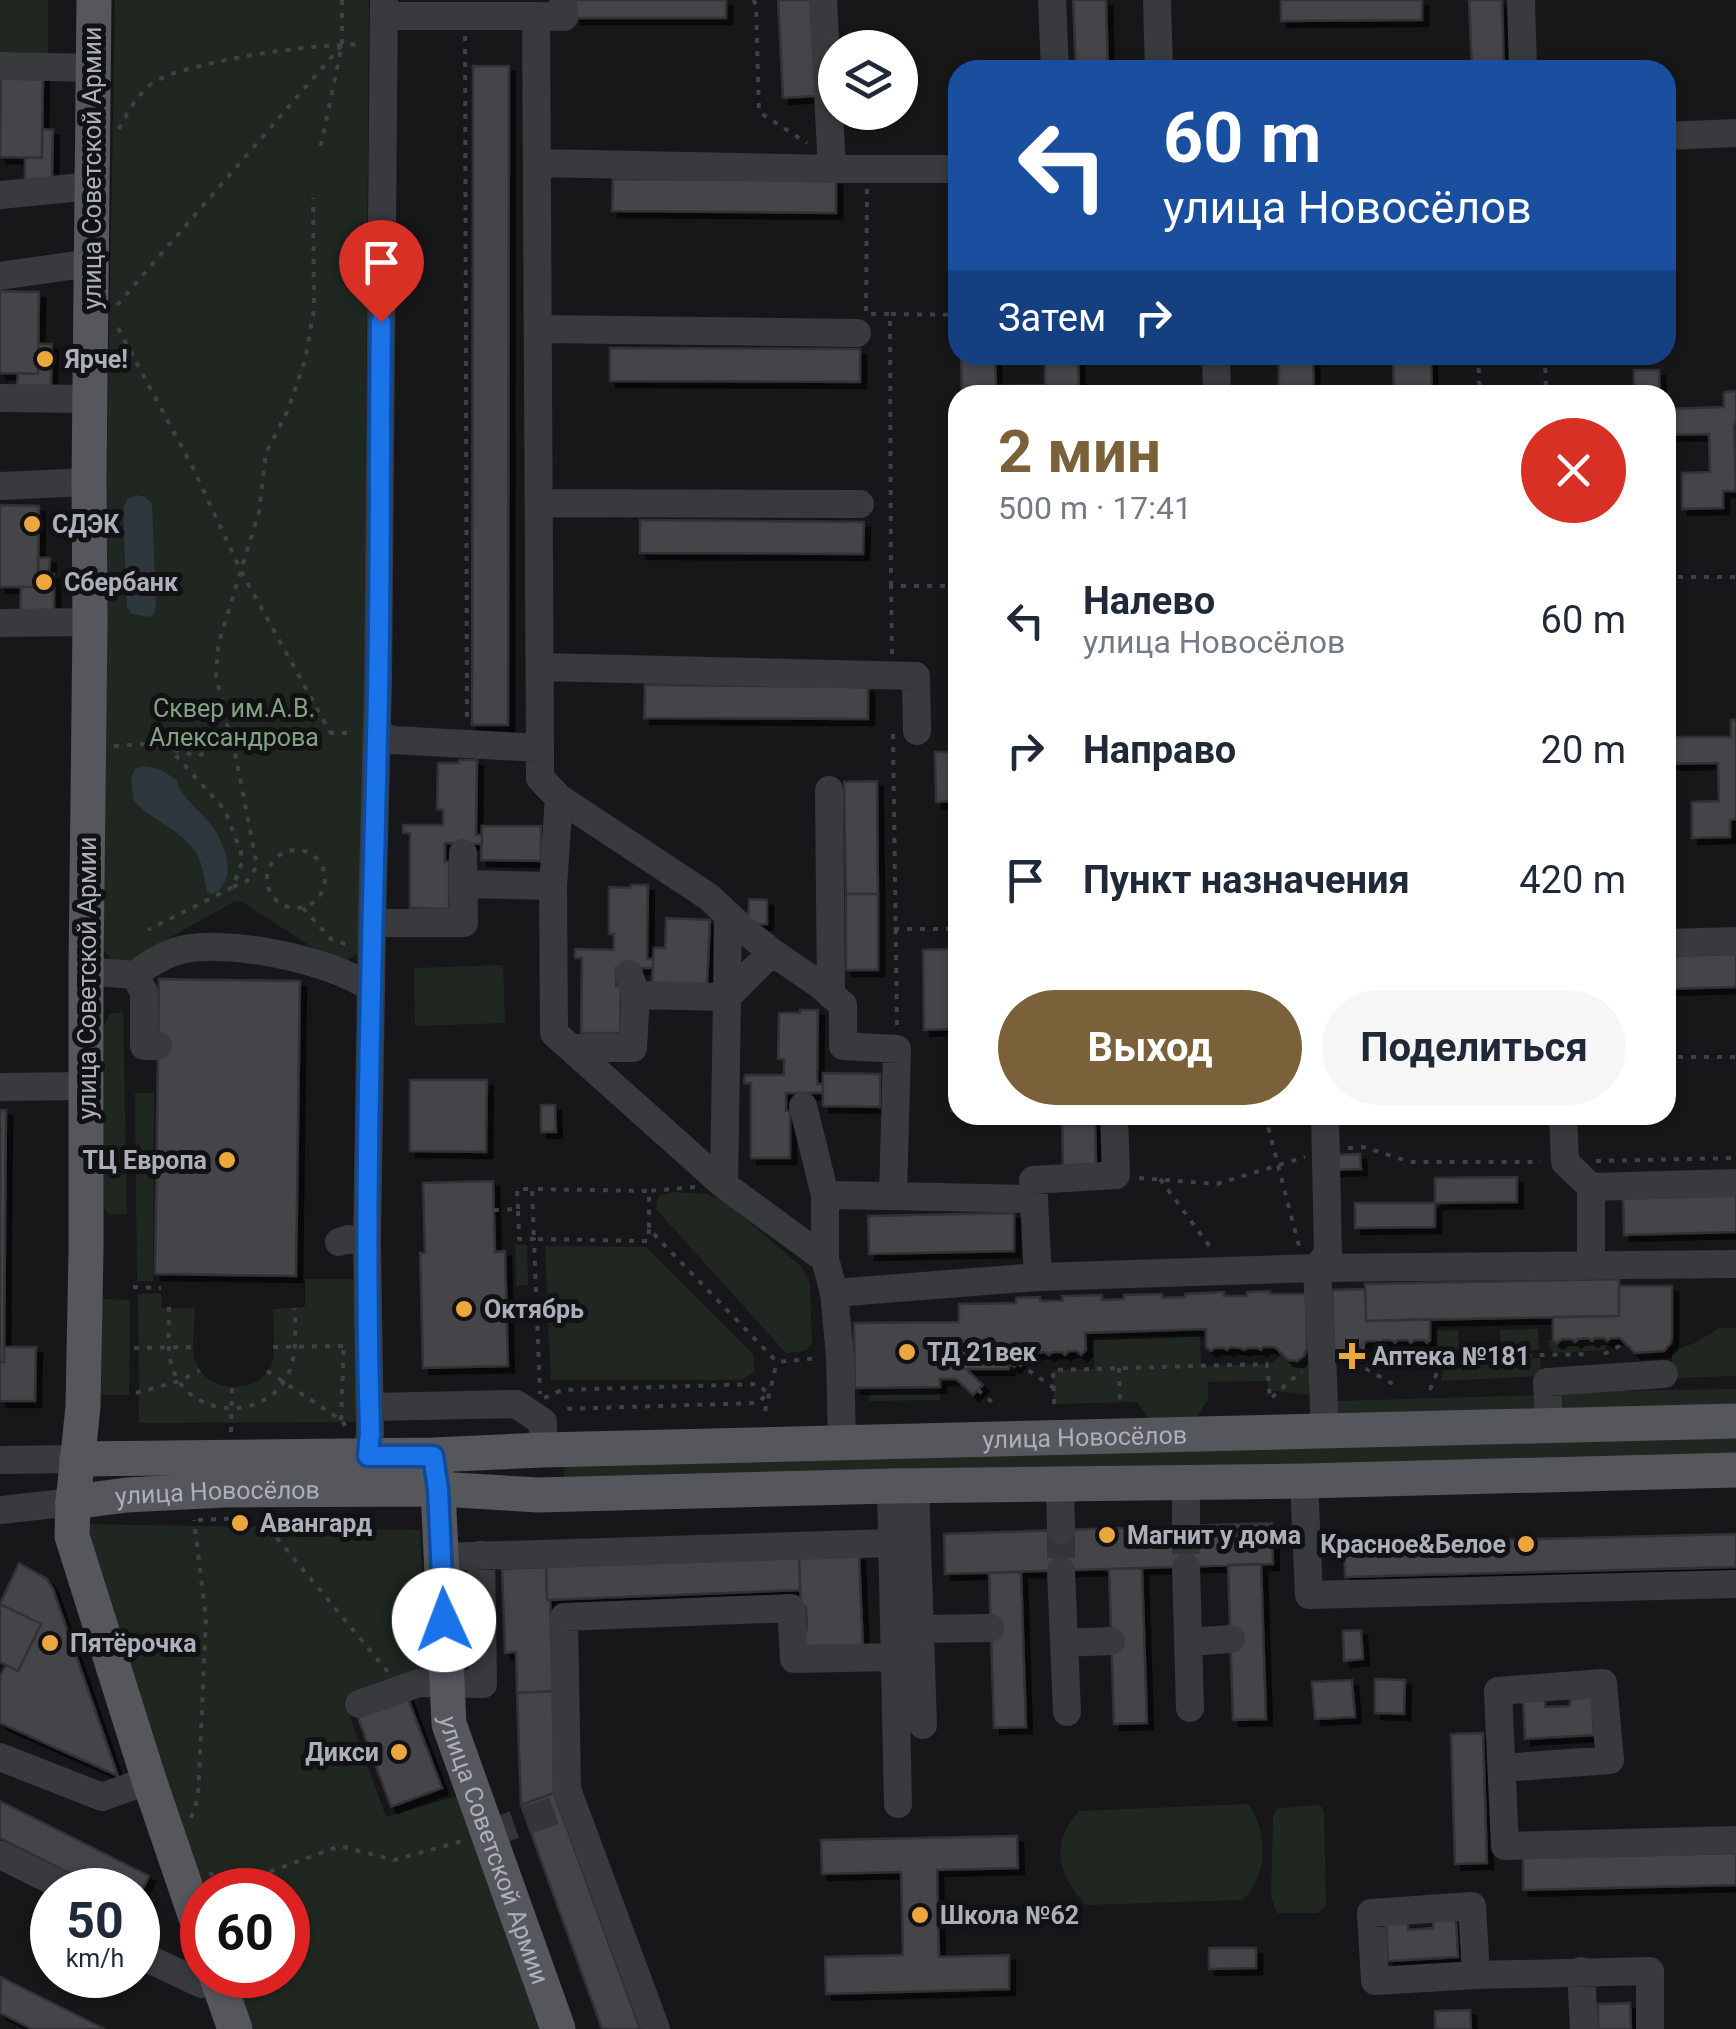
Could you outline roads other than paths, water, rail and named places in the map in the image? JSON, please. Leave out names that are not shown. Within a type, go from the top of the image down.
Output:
[{"type":"main road","name":"улица Советской Армии","points":[[94,0],[84,1407],[72,1536],[180,1872]]},
{"type":"main road","name":"улица Новосёлов","points":[[73,1502],[436,1472],[544,1450],[1736,1421]]},
{"type":"main road","name":"улица Новосёлов","points":[[77,1459],[359,1444],[436,1472],[538,1496],[1736,1470]]},
{"type":"main road","name":"улица Советской Армии","points":[[436,1472],[449,1724],[558,2029]]},
{"type":"main road","points":[[224,1998],[235,2029]]},
{"type":"street","points":[[359,1444],[370,1432],[353,1242],[371,988],[378,734],[384,8],[465,16],[564,16],[564,0]]},
{"type":"street","points":[[824,0],[832,164]]},
{"type":"street","points":[[1052,0],[1055,60]]},
{"type":"street","points":[[1157,0],[1159,60]]},
{"type":"street","points":[[1521,0],[1523,60]]},
{"type":"street","points":[[536,16],[540,778],[559,798],[710,896],[772,952],[831,995],[843,1006],[843,1046],[897,1049],[893,1196]]},
{"type":"street","points":[[0,66],[92,68]]},
{"type":"street","points":[[1676,136],[1736,133]]},
{"type":"street","points":[[537,163],[948,168]]},
{"type":"street","points":[[0,195],[92,186]]},
{"type":"street","points":[[0,276],[90,262]]},
{"type":"street","points":[[538,329],[857,332]]},
{"type":"street","points":[[0,398],[91,399]]},
{"type":"street","points":[[0,486],[89,482]]},
{"type":"street","points":[[539,503],[860,504]]},
{"type":"street","points":[[0,623],[90,622]]},
{"type":"street","points":[[540,667],[916,676],[905,733]]},
{"type":"street","points":[[378,734],[393,740],[540,748]]},
{"type":"street","points":[[829,790],[831,995]]},
{"type":"street","points":[[559,798],[554,886],[554,1033],[724,1185],[825,1259]]},
{"type":"street","points":[[372,923],[464,923],[463,853]]},
{"type":"street","points":[[463,884],[554,886]]},
{"type":"street","points":[[724,1185],[728,914]]},
{"type":"street","points":[[1676,942],[1736,941]]},
{"type":"street","points":[[86,971],[134,975],[178,950],[224,946],[288,956],[357,978],[371,988]]},
{"type":"street","points":[[727,996],[772,952]]},
{"type":"street","points":[[134,975],[144,992],[144,1046],[158,1046]]},
{"type":"street","points":[[572,1048],[633,1048],[632,984],[727,996]]},
{"type":"street","points":[[0,1087],[86,1086]]},
{"type":"street","points":[[803,1106],[825,1195],[825,1259],[834,1293],[840,1356],[842,1442]]},
{"type":"street","points":[[1038,1277],[1033,1180],[1116,1175],[1114,1125]]},
{"type":"street","points":[[1324,1125],[1328,1253],[1317,1268],[1324,1431]]},
{"type":"street","points":[[1563,1125],[1564,1162],[1591,1186],[1736,1182]]},
{"type":"street","points":[[1591,1186],[1591,1264]]},
{"type":"street","points":[[825,1195],[1034,1198]]},
{"type":"street","points":[[834,1293],[1038,1277],[1317,1268],[1736,1264]]},
{"type":"street","points":[[1550,1425],[1547,1382],[1664,1374]]},
{"type":"street","points":[[370,1407],[516,1404],[543,1422],[544,1450]]},
{"type":"street","name":"улица Новосёлов","points":[[0,1460],[77,1459]]},
{"type":"street","points":[[1304,1481],[1309,1596],[1736,1584]]},
{"type":"street","points":[[1186,1482],[1186,1526]]},
{"type":"street","points":[[1060,1484],[1061,1530]]},
{"type":"street","points":[[898,1804],[891,1544],[903,1486]]},
{"type":"street","points":[[903,1486],[920,1629],[923,1725]]},
{"type":"street","name":"улица Новосёлов","points":[[0,1510],[73,1502]]},
{"type":"street","points":[[441,1557],[891,1544]]},
{"type":"street","points":[[359,1704],[419,1682],[483,1684],[481,1555]]},
{"type":"street","points":[[1186,1566],[1190,1708]]},
{"type":"street","points":[[1062,1570],[1067,1712]]},
{"type":"street","points":[[656,2029],[568,1789],[564,1618],[791,1608],[794,1659],[894,1658]]},
{"type":"street","points":[[920,1629],[990,1628]]},
{"type":"street","points":[[1064,1643],[1111,1640]]},
{"type":"street","points":[[1188,1642],[1230,1640]]},
{"type":"street","points":[[1502,1768],[1610,1760],[1603,1683],[1498,1691],[1506,1846],[1736,1840]]},
{"type":"street","points":[[0,1756],[102,1797],[150,1780]]},
{"type":"street","points":[[0,1854],[30,1869]]},
{"type":"street","points":[[1582,1971],[1584,2029]]},
{"type":"street","points":[[1476,1975],[1650,1971],[1650,2029]]},
{"type":"tunnel","points":[[1186,1526],[1186,1567]]},
{"type":"tunnel","points":[[1061,1530],[1061,1571]]},
{"type":"tunnel","points":[[488,1834],[573,1804]]},
{"type":"place","name":"Ярче!","points":[[45,359]]},
{"type":"place","name":"СДЭК","points":[[32,524]]},
{"type":"place","name":"Сбербанк","points":[[44,582]]},
{"type":"place","name":"ТЦ Европа","points":[[227,1160]]},
{"type":"place","name":"Октябрь","points":[[464,1309]]},
{"type":"place","name":"ТД 21век","points":[[907,1352]]},
{"type":"place","name":"Аптека №181","points":[[1352,1356]]},
{"type":"place","name":"Авангард","points":[[240,1523]]},
{"type":"place","name":"Магнит у дома","points":[[1107,1535]]},
{"type":"place","name":"Красное&Белое","points":[[1526,1544]]},
{"type":"place","name":"Пятёрочка","points":[[50,1643]]},
{"type":"place","name":"Дикси","points":[[399,1752]]},
{"type":"place","name":"Школа №62","points":[[920,1915]]},
{"type":"park label","name":"Сквер им.А.В. Александрова","points":[[234,722]]}]
